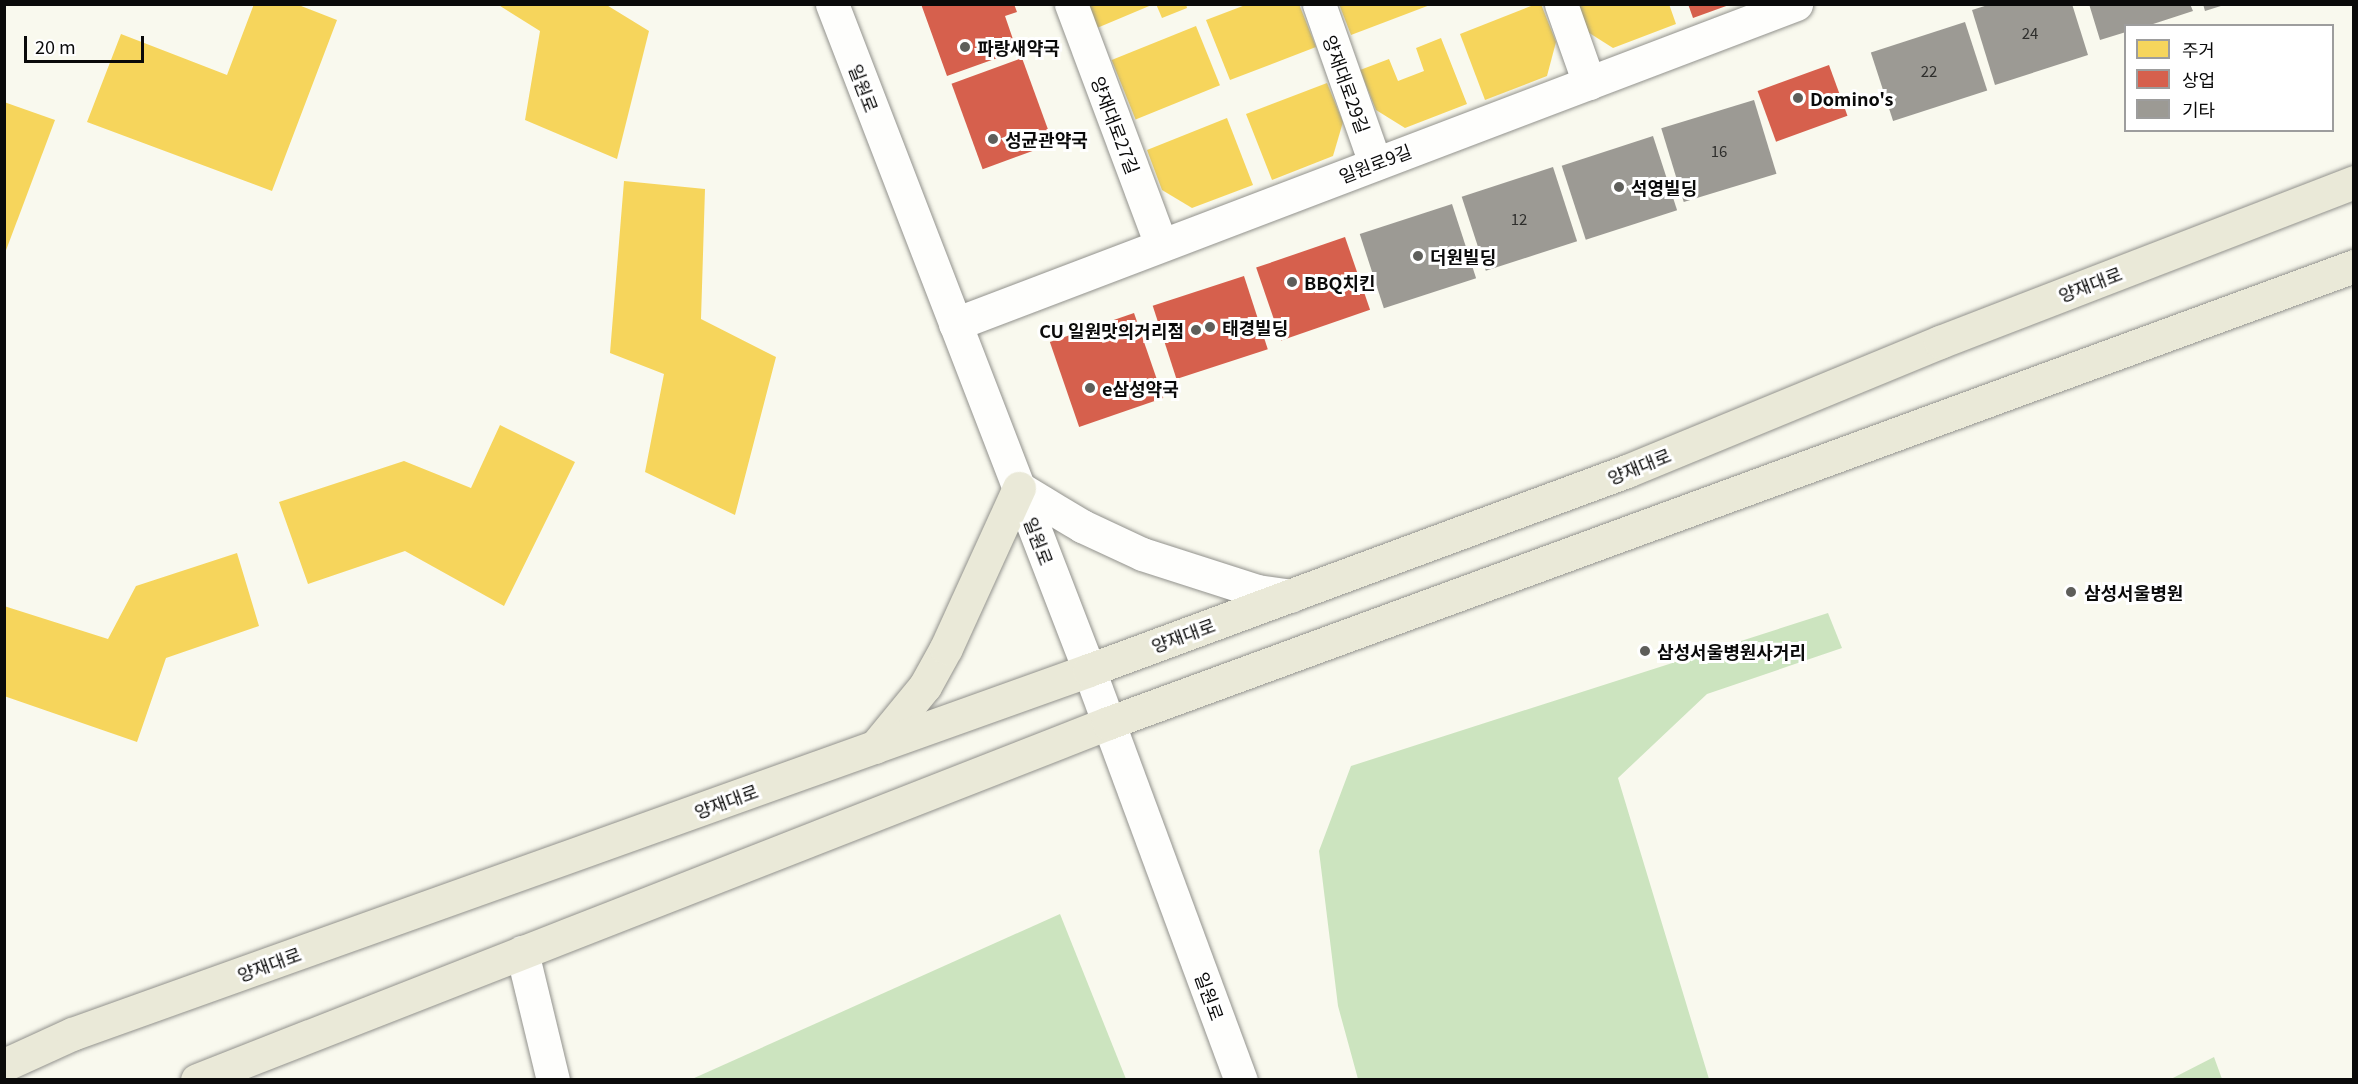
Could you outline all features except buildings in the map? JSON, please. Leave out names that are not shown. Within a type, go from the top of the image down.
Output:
[{"type":"main road","name":"양재대로","points":[[4,1065],[72,1034],[874,748],[1627,471],[1940,342],[2354,182]]},
{"type":"main road","points":[[197,1080],[1108,723],[2354,266]]},
{"type":"main road","points":[[874,748],[925,686],[946,648],[1019,488]]},
{"type":"street","name":"일원로","points":[[832,4],[1089,670],[1241,1080]]},
{"type":"street","name":"양재대로27길","points":[[1071,4],[1161,245]]},
{"type":"street","name":"양재대로29길","points":[[1318,4],[1375,163]]},
{"type":"street","points":[[1561,4],[1589,83]]},
{"type":"street","name":"일원로9길","points":[[955,324],[1796,4]]},
{"type":"street","points":[[1019,488],[1082,526],[1142,555],[1257,591],[1291,596]]},
{"type":"street","points":[[522,952],[553,1080]]},
{"type":"green space","points":[[1828,613],[1842,648],[1707,694],[1618,778],[1709,1079],[1358,1079],[1338,1006],[1319,851],[1351,766]]},
{"type":"green space","points":[[1060,914],[1126,1079],[692,1079]]},
{"type":"green space","points":[[2214,1057],[2222,1079],[2171,1079]]},
{"type":"place","name":"파랑새약국","points":[[965,47]]},
{"type":"place","name":"Domino's","points":[[1798,98]]},
{"type":"place","name":"성균관약국","points":[[993,139]]},
{"type":"place","name":"석영빌딩","points":[[1619,187]]},
{"type":"place","name":"더원빌딩","points":[[1418,256]]},
{"type":"place","name":"BBQ치킨","points":[[1292,282]]},
{"type":"place","name":"태경빌딩","points":[[1210,327]]},
{"type":"place","name":"CU 일원맛의거리점","points":[[1196,330]]},
{"type":"place","name":"e삼성약국","points":[[1090,388]]},
{"type":"place","name":"삼성서울병원","points":[[2071,592]]},
{"type":"place","name":"삼성서울병원사거리","points":[[1645,651]]}]
